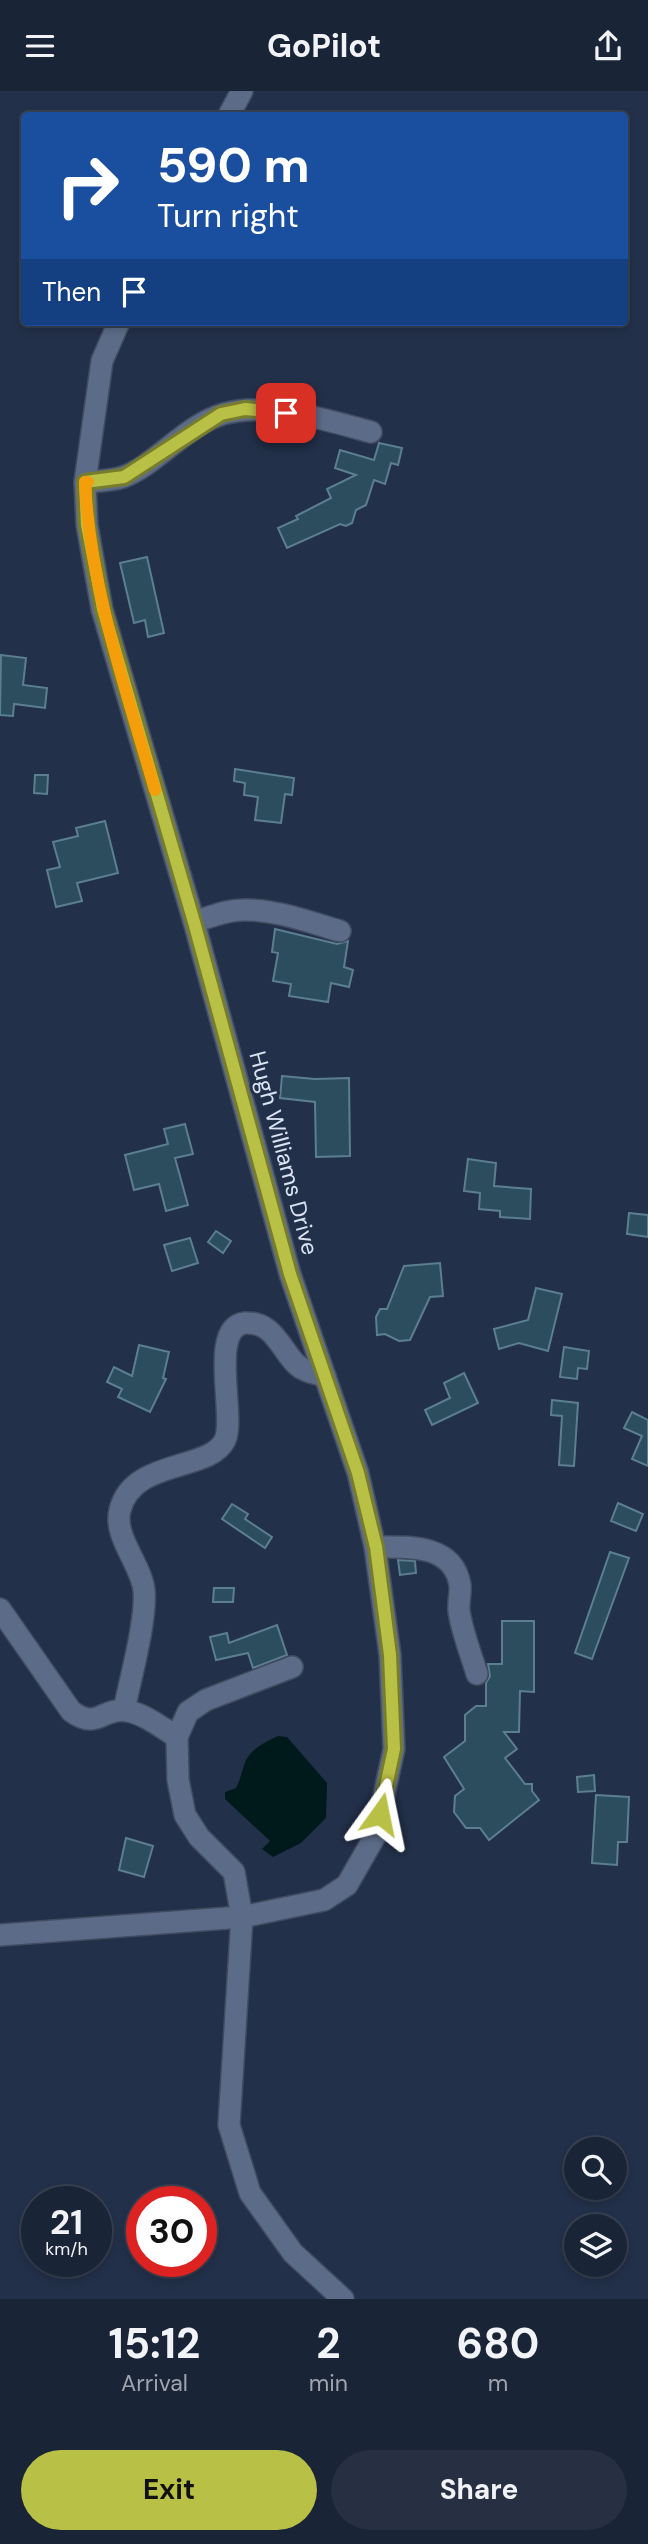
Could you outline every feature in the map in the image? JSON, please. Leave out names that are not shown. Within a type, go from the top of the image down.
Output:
[{"type":"street","points":[[231,112],[242,91]]},
{"type":"street","name":"Hugh Williams Drive","points":[[0,1935],[242,1917],[324,1901],[347,1885],[375,1836],[394,1749],[390,1655],[376,1547],[358,1473],[290,1274],[194,922],[103,609],[87,525],[85,482],[102,361],[117,326]]},
{"type":"street","points":[[85,482],[124,477],[221,414],[245,409],[307,415],[370,432]]},
{"type":"street","points":[[194,922],[220,913],[242,910],[280,915],[340,930]]},
{"type":"street","points":[[124,1710],[144,1588],[117,1520],[121,1506],[133,1486],[155,1473],[217,1451],[225,1442],[229,1428],[224,1354],[233,1329],[242,1323],[259,1324],[275,1335],[297,1365],[325,1376]]},
{"type":"street","points":[[376,1547],[417,1547],[433,1551],[446,1560],[457,1575],[461,1587],[459,1613],[477,1674]]},
{"type":"street","points":[[0,1609],[71,1711],[82,1719],[94,1720],[114,1711],[124,1710],[136,1713],[177,1737]]},
{"type":"street","points":[[292,1667],[206,1700],[188,1712],[177,1737],[178,1780],[185,1815],[199,1837],[234,1872],[242,1917],[229,2125],[250,2193],[293,2253],[343,2299]]},
{"type":"shaded area","points":[[278,1736],[287,1737],[327,1783],[326,1818],[301,1843],[273,1857],[262,1849],[270,1841],[225,1799],[225,1792],[236,1788],[246,1760],[252,1752]]},
{"type":"building","points":[[379,443],[402,448],[398,465],[391,463],[385,484],[374,480],[366,505],[356,510],[352,523],[346,526],[340,524],[287,548],[278,528],[331,498],[327,489],[356,475],[335,468],[340,450],[374,460]]},
{"type":"building","points":[[147,557],[164,633],[148,637],[145,620],[134,623],[120,563]]},
{"type":"building","points":[[1,655],[26,658],[23,685],[47,688],[45,708],[14,704],[13,716],[0,715]]},
{"type":"building","points":[[235,769],[294,778],[292,795],[285,794],[281,823],[255,820],[258,797],[244,795],[245,783],[234,781]]},
{"type":"building","points":[[35,775],[48,775],[47,794],[34,793]]},
{"type":"building","points":[[105,821],[118,873],[77,883],[82,901],[56,907],[47,870],[60,867],[53,842],[78,836],[76,828]]},
{"type":"building","points":[[275,929],[337,944],[348,941],[344,967],[353,970],[349,987],[331,983],[328,1002],[289,996],[291,984],[273,981],[278,953],[272,952]]},
{"type":"building","points":[[282,1076],[349,1078],[350,1156],[316,1157],[315,1102],[280,1098]]},
{"type":"building","points":[[185,1124],[193,1154],[175,1158],[188,1205],[166,1211],[159,1184],[134,1190],[125,1155],[168,1144],[164,1129]]},
{"type":"building","points":[[468,1159],[496,1163],[494,1186],[531,1189],[530,1219],[500,1217],[500,1211],[479,1209],[480,1193],[464,1191]]},
{"type":"building","points":[[629,1213],[648,1215],[648,1237],[627,1234]]},
{"type":"building","points":[[216,1231],[231,1241],[223,1253],[208,1242]]},
{"type":"building","points":[[190,1238],[198,1263],[172,1271],[164,1245]]},
{"type":"building","points":[[440,1263],[443,1296],[430,1297],[410,1340],[399,1341],[385,1334],[377,1335],[376,1317],[380,1309],[387,1309],[404,1266]]},
{"type":"building","points":[[536,1288],[562,1294],[548,1351],[519,1343],[499,1349],[494,1329],[528,1320]]},
{"type":"building","points":[[139,1345],[169,1352],[163,1378],[166,1379],[150,1412],[118,1397],[122,1389],[107,1382],[114,1367],[132,1376]]},
{"type":"building","points":[[564,1347],[589,1351],[587,1369],[578,1368],[577,1379],[560,1377]]},
{"type":"building","points":[[464,1373],[478,1403],[432,1425],[425,1410],[450,1398],[444,1383]]},
{"type":"building","points":[[552,1400],[578,1403],[574,1466],[559,1465],[562,1416],[551,1415]]},
{"type":"building","points":[[632,1412],[648,1420],[648,1466],[632,1459],[642,1436],[624,1428]]},
{"type":"building","points":[[618,1503],[643,1514],[636,1531],[611,1521]]},
{"type":"building","points":[[232,1504],[248,1514],[245,1519],[272,1537],[265,1548],[222,1519]]},
{"type":"building","points":[[610,1552],[629,1558],[592,1659],[575,1653]]},
{"type":"building","points":[[398,1560],[415,1561],[416,1573],[400,1575]]},
{"type":"building","points":[[214,1588],[234,1588],[233,1602],[213,1602]]},
{"type":"building","points":[[502,1621],[534,1621],[534,1692],[520,1691],[519,1732],[504,1732],[517,1749],[505,1758],[525,1784],[532,1784],[532,1791],[539,1800],[489,1840],[480,1828],[466,1828],[454,1812],[455,1796],[464,1789],[444,1757],[465,1741],[465,1715],[476,1706],[486,1706],[486,1683],[490,1676],[488,1664],[502,1664]]},
{"type":"building","points":[[277,1625],[287,1655],[253,1668],[248,1653],[216,1660],[210,1637],[227,1633],[229,1643]]},
{"type":"building","points":[[594,1775],[595,1791],[578,1792],[577,1777]]},
{"type":"building","points":[[596,1795],[629,1797],[627,1842],[618,1842],[617,1865],[592,1863]]},
{"type":"building","points":[[126,1838],[153,1846],[144,1877],[119,1870]]},
{"type":"slow traffic","points":[[88,482],[85,482],[87,525],[103,609],[155,790]]},
{"type":"route","points":[[286,413],[245,409],[221,414],[124,477],[85,482],[87,525],[103,609],[194,922],[290,1274],[358,1473],[376,1547],[390,1655],[394,1749],[380,1814]]}]
